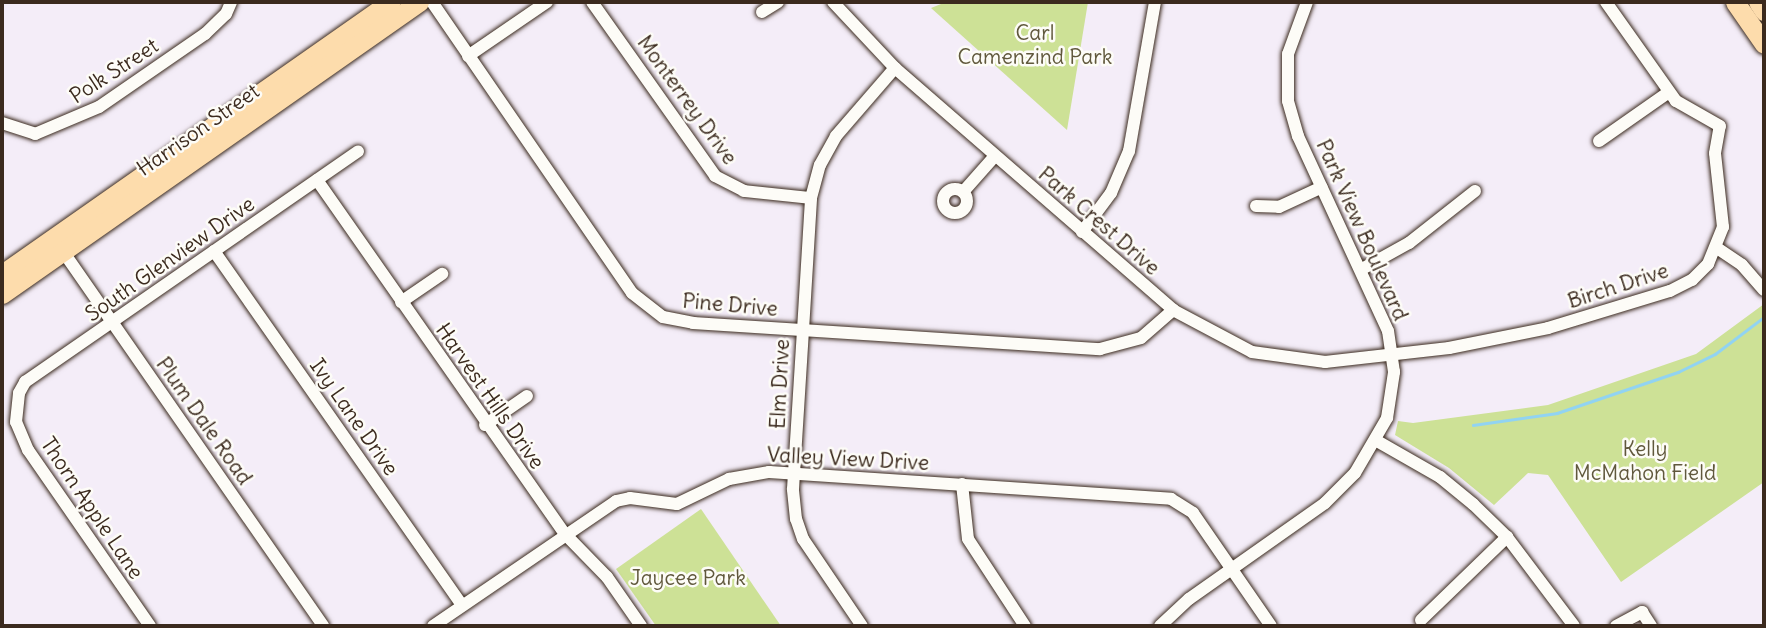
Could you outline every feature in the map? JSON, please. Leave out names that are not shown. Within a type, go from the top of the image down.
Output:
[{"type":"main road","name":"Harrison Street","points":[[2,294],[58,245],[390,2]]},
{"type":"main road","name":"Harrison Street","points":[[2,274],[58,245],[419,2]]},
{"type":"main road","points":[[1735,2],[1764,44]]},
{"type":"main road","points":[[1758,2],[1764,11]]},
{"type":"street","name":"Pine Drive","points":[[432,2],[646,307],[682,322],[1100,349],[1141,338],[1173,310]]},
{"type":"street","points":[[468,56],[547,2]]},
{"type":"street","name":"Monterrey Drive","points":[[592,2],[715,176],[744,191],[811,198]]},
{"type":"street","points":[[762,12],[778,2]]},
{"type":"street","name":"Park Crest Drive","points":[[833,2],[895,68],[1173,310],[1252,352],[1284,359],[1325,362],[1393,356]]},
{"type":"street","points":[[1082,232],[1111,193],[1129,151],[1155,2]]},
{"type":"street","name":"Park View Boulevard","points":[[1160,626],[1232,568],[1325,503],[1377,441],[1391,401],[1393,356],[1363,269],[1295,127],[1286,90],[1290,42],[1307,2]]},
{"type":"street","points":[[1599,141],[1669,92],[1606,2]]},
{"type":"street","name":"Polk Street","points":[[2,123],[35,134],[90,112],[205,34],[232,3]]},
{"type":"street","name":"Elm Drive","points":[[862,626],[803,539],[796,519],[794,473],[811,198],[830,144],[895,68]]},
{"type":"street","name":"Birch Drive","points":[[1393,356],[1516,336],[1647,299],[1692,280],[1717,248],[1723,221],[1715,153],[1720,126],[1685,110],[1669,92]]},
{"type":"street","name":"South Glenview Drive","points":[[15,407],[25,382],[358,151]]},
{"type":"street","points":[[963,192],[995,156]]},
{"type":"street","name":"Harvest Hills Drive","points":[[317,180],[485,425],[565,534],[607,577],[642,626]]},
{"type":"street","points":[[1256,206],[1279,207],[1322,187]]},
{"type":"street","points":[[1363,269],[1409,243],[1475,191]]},
{"type":"street","name":"Plum Dale Road","points":[[58,245],[323,626]]},
{"type":"street","points":[[1717,248],[1742,265],[1764,290]]},
{"type":"street","name":"Ivy Lane Drive","points":[[214,251],[462,606]]},
{"type":"street","points":[[401,302],[442,274]]},
{"type":"street","points":[[485,425],[527,396]]},
{"type":"street","name":"Thorn Apple Lane","points":[[15,407],[16,422],[28,450],[150,626]]},
{"type":"street","points":[[1377,441],[1440,477],[1507,537],[1574,626]]},
{"type":"street","name":"Valley View Drive","points":[[433,626],[565,534],[622,499],[673,505],[741,475],[794,473],[1171,499],[1193,513],[1271,626]]},
{"type":"street","points":[[962,484],[968,540],[1026,626]]},
{"type":"street","points":[[1421,621],[1507,537]]},
{"type":"street","points":[[1616,626],[1642,612],[1651,626]]},
{"type":"green space","name":"Carl Camenzind Park","points":[[946,2],[1088,2],[1067,130],[931,8]]},
{"type":"green space","name":"Kelly McMahon Field","points":[[1764,304],[1764,482],[1621,582],[1548,475],[1528,473],[1494,505],[1449,468],[1395,435],[1398,421],[1413,423],[1548,405],[1696,354]]},
{"type":"green space","name":"Jaycee Park","points":[[701,509],[781,626],[656,626],[616,569]]},
{"type":"waterway","points":[[1473,425],[1557,413],[1678,372],[1715,354],[1764,317]]}]
